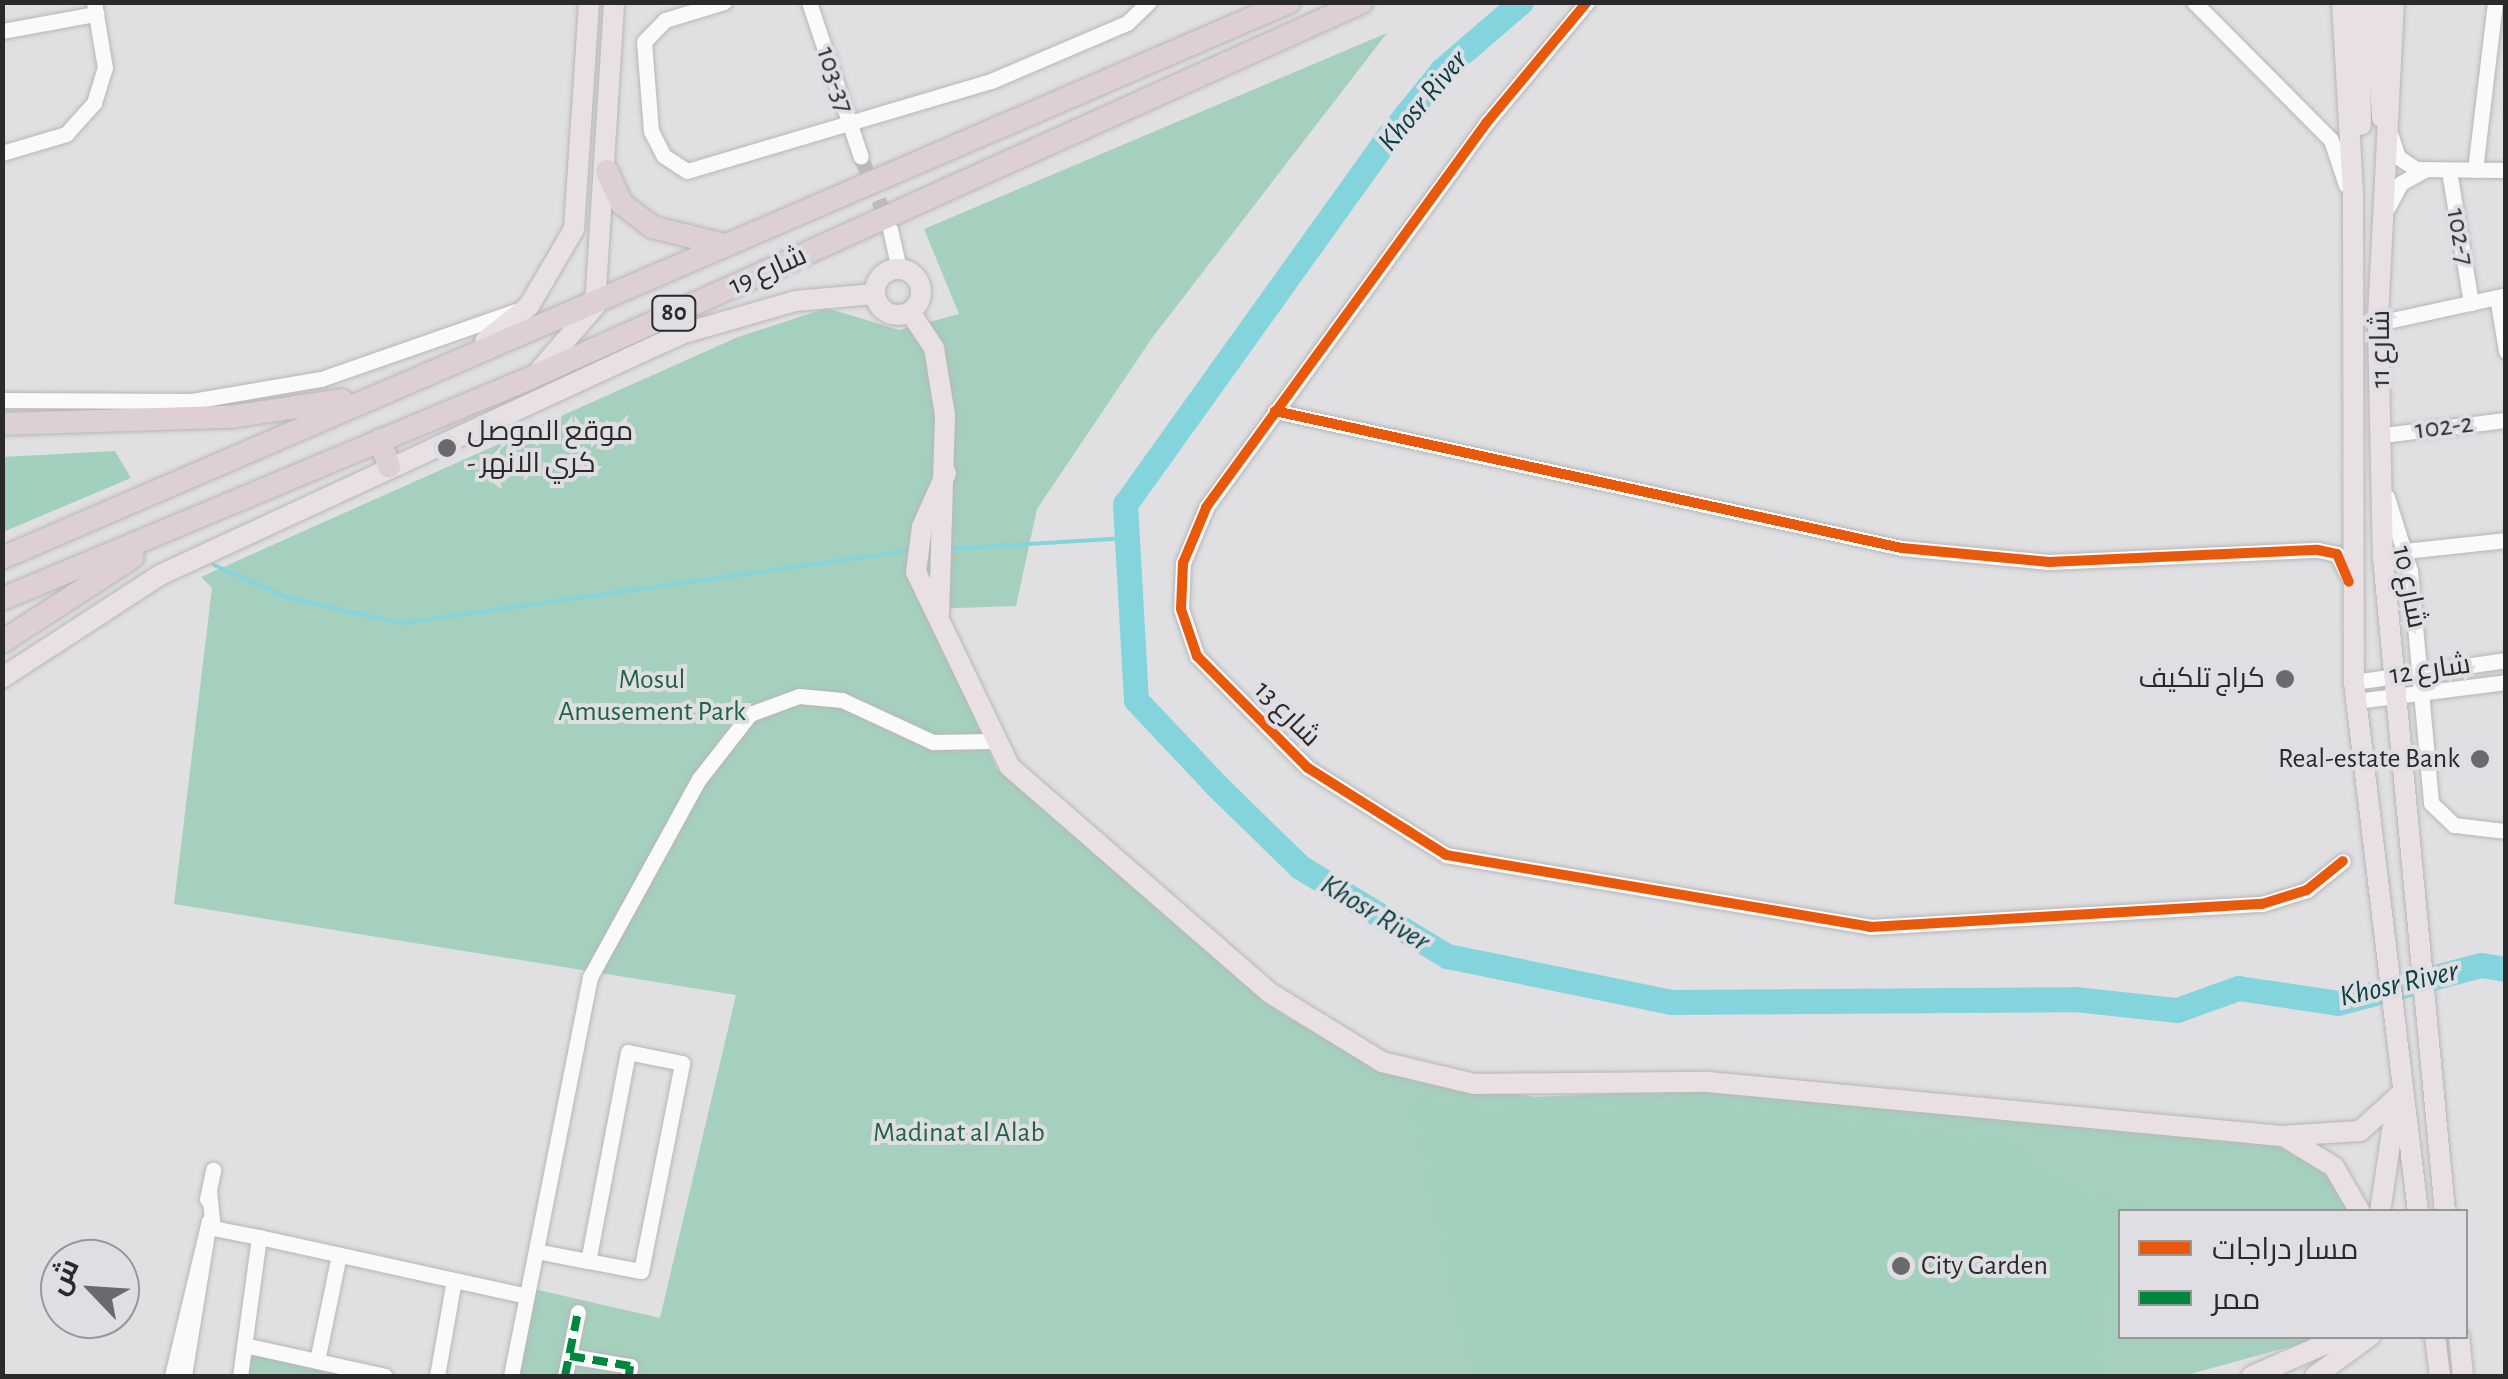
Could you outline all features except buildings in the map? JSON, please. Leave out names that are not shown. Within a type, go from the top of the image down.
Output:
[{"type":"highway","name":"شارع 19","points":[[2,558],[461,356],[595,306],[1289,2]]},
{"type":"highway","name":"شارع 19","points":[[2,599],[528,379],[1362,2]]},
{"type":"highway","points":[[607,171],[622,204],[652,228],[728,245]]},
{"type":"highway","points":[[2,424],[280,412],[408,380]]},
{"type":"highway","points":[[380,440],[389,466]]},
{"type":"highway","points":[[2,642],[219,508]]},
{"type":"main road","points":[[461,356],[529,306],[574,229],[588,2]]},
{"type":"main road","points":[[528,379],[595,306],[607,171],[614,2]]},
{"type":"main road","name":"شارع 11","points":[[2342,2],[2354,195],[2354,517],[2350,582],[2355,691],[2369,848],[2418,1209]]},
{"type":"main road","points":[[2354,195],[2359,2]]},
{"type":"main road","points":[[2376,2],[2389,201]]},
{"type":"main road","name":"شارع 11","points":[[2394,2],[2389,201],[2378,323],[2383,468],[2394,685],[2445,1209]]},
{"type":"main road","points":[[574,229],[603,235]]},
{"type":"main road","points":[[874,294],[884,273],[900,268],[922,288],[910,312]]},
{"type":"main road","points":[[874,294],[886,312],[910,312]]},
{"type":"main road","points":[[2,678],[160,575],[681,334],[795,302],[874,294]]},
{"type":"main road","points":[[910,312],[936,360],[946,473],[945,530],[938,572],[940,619]]},
{"type":"main road","points":[[946,473],[922,527],[915,563],[991,741],[1069,825],[1285,1006],[1411,1072],[1526,1086],[1719,1083],[2282,1136],[2360,1131],[2401,1094]]},
{"type":"main road","points":[[2381,1209],[2401,1094]]},
{"type":"main road","points":[[2282,1136],[2334,1167],[2358,1209]]},
{"type":"main road","points":[[2252,1376],[2337,1339]]},
{"type":"main road","points":[[2316,1376],[2366,1339]]},
{"type":"main road","points":[[2435,1339],[2440,1376]]},
{"type":"main road","points":[[2459,1339],[2464,1376]]},
{"type":"street","points":[[724,2],[665,20],[644,42],[650,131],[664,156],[687,171],[1010,74],[1132,20],[1149,2]]},
{"type":"street","name":"103-37","points":[[809,2],[861,156]]},
{"type":"street","name":"شارع 13","points":[[1587,2],[1275,411],[1206,508],[1183,564],[1181,609],[1197,656],[1308,768],[1446,855],[1870,928],[2262,904],[2307,890],[2343,862]]},
{"type":"street","name":"شارع 11","points":[[2194,2],[2330,140],[2353,231]]},
{"type":"street","points":[[2475,170],[2496,2]]},
{"type":"street","points":[[2,31],[95,8],[105,68],[94,103],[66,134],[2,154]]},
{"type":"street","points":[[2392,136],[2404,164],[2424,170],[2506,170]]},
{"type":"street","points":[[2389,201],[2401,183],[2424,170]]},
{"type":"street","name":"102-7","points":[[2448,170],[2472,303]]},
{"type":"street","points":[[890,229],[900,268]]},
{"type":"street","points":[[2378,323],[2501,296],[2506,351]]},
{"type":"street","points":[[2,400],[192,401],[320,379],[529,306]]},
{"type":"street","points":[[1275,411],[1902,548],[2048,562],[2318,550],[2342,538],[2354,517]]},
{"type":"street","name":"102-2","points":[[2383,435],[2506,420]]},
{"type":"street","name":"شارع 10","points":[[2383,468],[2406,550],[2423,671],[2434,809],[2461,827],[2506,831]]},
{"type":"street","points":[[2406,550],[2506,540]]},
{"type":"street","points":[[2318,550],[2346,563],[2350,582]]},
{"type":"street","name":"شارع 12","points":[[2355,691],[2394,685],[2423,671],[2506,660]]},
{"type":"street","name":"شارع 12","points":[[2394,685],[2424,692],[2506,682]]},
{"type":"street","points":[[512,1376],[590,978],[699,780],[750,714],[814,695],[932,742],[991,741]]},
{"type":"street","points":[[536,1251],[588,1261],[641,1271],[682,1063],[628,1052],[588,1261]]},
{"type":"street","points":[[184,1376],[208,1228],[213,1170]]},
{"type":"street","points":[[208,1228],[527,1296]]},
{"type":"street","points":[[172,1376],[208,1228]]},
{"type":"street","points":[[240,1376],[259,1237]]},
{"type":"street","points":[[317,1361],[339,1255]]},
{"type":"street","points":[[437,1376],[454,1280]]},
{"type":"street","points":[[566,1376],[578,1312]]},
{"type":"street","points":[[244,1345],[385,1376]]},
{"type":"street","points":[[570,1356],[630,1366],[629,1376]]},
{"type":"green space","name":"Mosul Amusement Park","points":[[1387,33],[1152,338],[1037,509],[1016,606],[927,609],[997,769],[1284,1015],[1394,1075],[1535,1097],[1706,1089],[2277,1146],[2316,1161],[2353,1209],[2118,1209],[2118,1339],[2318,1339],[2183,1376],[516,1376],[534,1289],[660,1318],[736,995],[174,904],[212,588],[201,577],[738,337],[827,308],[899,330],[959,314],[924,229]]},
{"type":"green space","points":[[115,451],[131,478],[3,532],[3,457]]},
{"type":"green space","points":[[1410,1101],[1539,1108],[1707,1101],[2012,1143],[2069,1188],[2161,1209],[2118,1209],[2118,1272],[2107,1275],[2111,1303],[2097,1304],[2105,1376],[1474,1376]]},
{"type":"green space","points":[[246,1350],[362,1376],[243,1376]]},
{"type":"waterway","name":"Khosr River","points":[[1521,2],[1442,70],[1388,137],[1125,504],[1136,700],[1217,786],[1300,867],[1447,956],[1671,1002],[2075,999],[2177,1010],[2238,988],[2338,1003],[2481,965],[2506,969]]},
{"type":"waterway","points":[[947,549],[1128,538]]},
{"type":"waterway","points":[[214,565],[288,598],[401,623],[913,550]]},
{"type":"tunnel","points":[[861,157],[888,222]]},
{"type":"marked path","points":[[565,1376],[578,1312]]},
{"type":"marked path","points":[[570,1356],[630,1366],[629,1376]]},
{"type":"cycle path","points":[[1587,2],[1487,122],[1206,508],[1183,563],[1181,609],[1197,656],[1308,768],[1446,855],[1870,927],[2262,904],[2307,890],[2343,861]]},
{"type":"cycle path","points":[[1275,411],[1902,548],[2049,562],[2318,550],[2337,554],[2349,582]]},
{"type":"place","name":"موقع الموصل - كري الانهر","points":[[447,448]]},
{"type":"place","name":"كراج تلكيف","points":[[2285,679]]},
{"type":"place","name":"Real-estate Bank","points":[[2480,759]]},
{"type":"place","name":"City Garden","points":[[1901,1266]]},
{"type":"park label","name":"Madinat al Alab","points":[[959,1133]]}]
